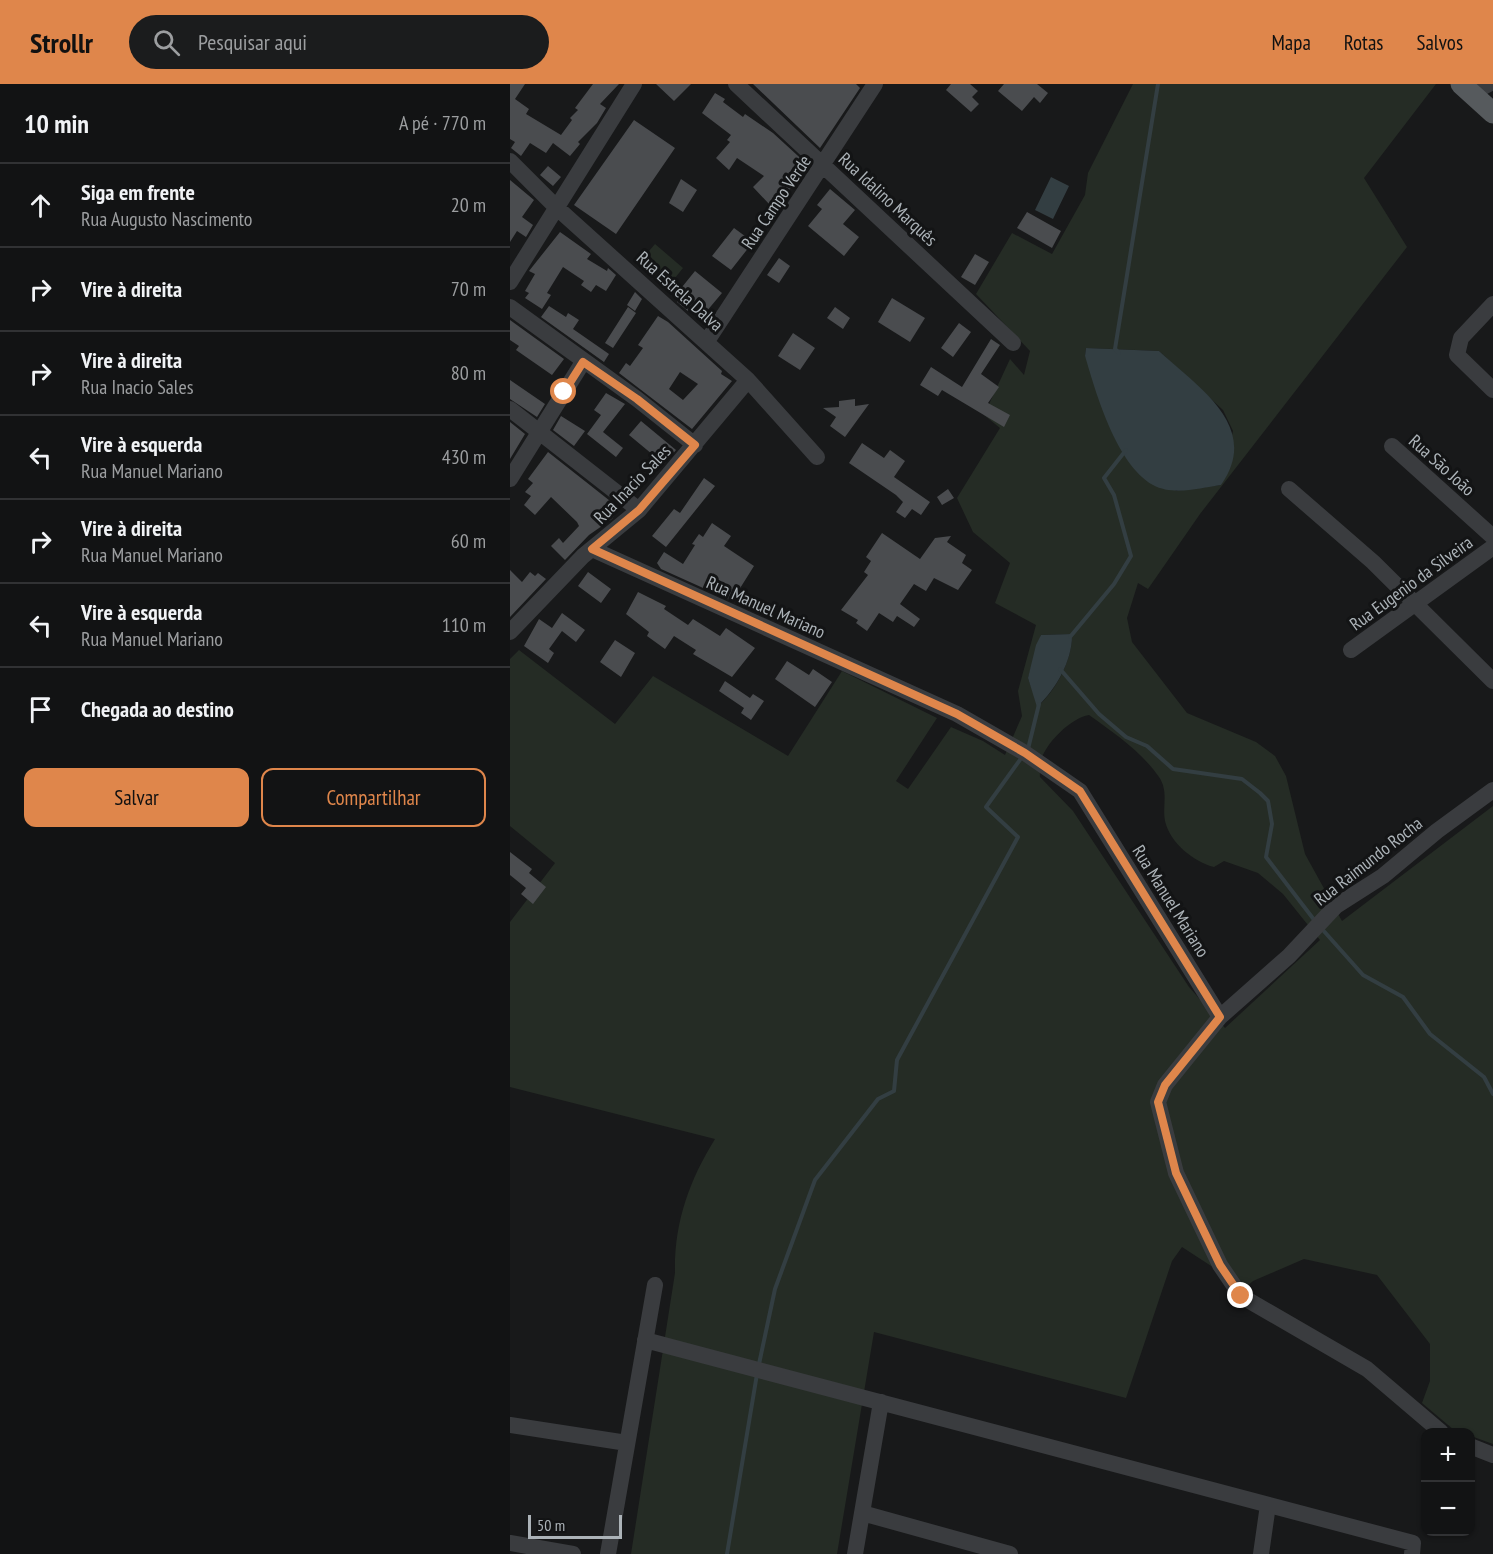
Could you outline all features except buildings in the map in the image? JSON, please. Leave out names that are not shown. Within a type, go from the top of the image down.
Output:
[{"type":"main road","points":[[1474,87],[1493,113]]},
{"type":"street","points":[[510,282],[634,84]]},
{"type":"street","name":"Rua Idalino Marquês","points":[[736,84],[1013,343]]},
{"type":"street","name":"Rua Campo Verde","points":[[707,341],[875,84]]},
{"type":"street","name":"Rua Estrela Dalva","points":[[510,161],[556,207],[748,380],[817,457]]},
{"type":"street","points":[[1493,304],[1461,338],[1457,355],[1493,390]]},
{"type":"street","points":[[510,307],[637,399],[695,445]]},
{"type":"street","points":[[510,479],[583,362]]},
{"type":"street","name":"Rua Inacio Sales","points":[[510,632],[592,549],[639,510],[748,380]]},
{"type":"street","points":[[510,410],[639,510]]},
{"type":"street","name":"Rua São João","points":[[1392,446],[1493,537]]},
{"type":"street","points":[[1289,489],[1373,562],[1493,681]]},
{"type":"street","name":"Rua Eugenio da Silveira","points":[[1352,650],[1493,547]]},
{"type":"street","name":"Rua Manuel Mariano","points":[[592,549],[957,714],[1025,753],[1080,791],[1220,1017]]},
{"type":"street","name":"Rua Raimundo Rocha","points":[[1220,1017],[1288,956],[1336,906],[1383,876],[1437,831],[1493,790]]},
{"type":"street","points":[[1220,1017],[1165,1085],[1158,1102],[1176,1173],[1220,1265],[1241,1296],[1367,1369],[1436,1428]]},
{"type":"street","points":[[608,1554],[655,1285]]},
{"type":"street","points":[[645,1340],[1413,1543],[1412,1554]]},
{"type":"street","points":[[855,1554],[881,1402]]},
{"type":"street","points":[[510,1425],[627,1443]]},
{"type":"street","points":[[1475,1448],[1493,1455]]},
{"type":"street","points":[[1261,1554],[1268,1505]]},
{"type":"street","points":[[862,1513],[1010,1554]]},
{"type":"street","points":[[510,1543],[573,1554]]},
{"type":"shaded area","points":[[1133,84],[1436,84],[1364,178],[1407,247],[1200,514],[1148,589],[1138,583],[1127,618],[1132,642],[1187,713],[1256,742],[1275,756],[1286,776],[1305,854],[1342,921],[1493,806],[1493,1444],[1475,1437],[1475,1428],[1452,1428],[1422,1403],[1430,1381],[1430,1344],[1377,1275],[1304,1259],[1253,1281],[1245,1288],[1182,1247],[1172,1261],[1126,1398],[874,1332],[837,1554],[631,1554],[675,1273],[680,1220],[691,1187],[715,1139],[510,1087],[510,922],[555,863],[510,826],[510,659],[519,650],[615,724],[653,676],[788,756],[842,671],[937,718],[896,781],[908,789],[951,727],[983,741],[1005,755],[1022,716],[1018,691],[1036,625],[995,603],[1010,563],[973,532],[957,498],[1000,428],[984,415],[1010,359],[1024,375],[1030,351],[976,294],[1012,233],[1052,254],[1085,195],[1088,173]],"holes":[[[1086,348],[1159,351],[1223,410],[1233,431],[1221,485],[1176,491],[1085,356]],[[1072,634],[1070,653],[1062,673],[1051,692],[1038,706],[1028,678],[1041,635]],[[1089,715],[1136,751],[1159,777],[1164,788],[1165,821],[1177,844],[1199,861],[1214,867],[1224,861],[1258,873],[1283,894],[1320,940],[1225,1028],[1189,987],[1073,811],[1040,777],[1040,763],[1047,747],[1067,726]]]},
{"type":"shaded area","points":[[1051,177],[1069,186],[1053,219],[1035,210]]},
{"type":"shaded area","points":[[655,244],[683,268],[667,288],[638,264]]},
{"type":"shaded area","points":[[1086,348],[1159,351],[1207,394],[1230,427],[1234,445],[1232,464],[1221,485],[1178,491],[1169,490],[1153,485],[1140,475],[1128,461],[1109,426],[1085,356]]},
{"type":"shaded area","points":[[1072,634],[1070,654],[1062,674],[1051,692],[1037,707],[1028,678],[1036,645],[1041,635]]},
{"type":"waterway","points":[[1119,353],[1115,349],[1158,84]]},
{"type":"waterway","points":[[1070,637],[1114,584],[1131,556],[1114,495],[1104,478],[1126,450]]},
{"type":"waterway","points":[[1060,669],[1099,714],[1126,737],[1147,746],[1173,769],[1242,779],[1260,793],[1268,801],[1272,824],[1266,857],[1315,921]]},
{"type":"waterway","points":[[1028,749],[1039,704]]},
{"type":"waterway","points":[[759,1364],[775,1289],[815,1180],[878,1099],[894,1091],[897,1060],[1018,837],[986,807],[1022,757]]},
{"type":"waterway","points":[[1322,929],[1363,975],[1403,997],[1430,1034],[1484,1077],[1493,1094]]},
{"type":"waterway","points":[[727,1554],[757,1374]]},
{"type":"route","points":[[564,392],[583,362],[637,399],[695,445],[639,510],[612,535],[592,549],[957,714],[1025,753],[1080,791],[1220,1017],[1165,1085],[1158,1102],[1176,1173],[1220,1265],[1241,1296]]}]
